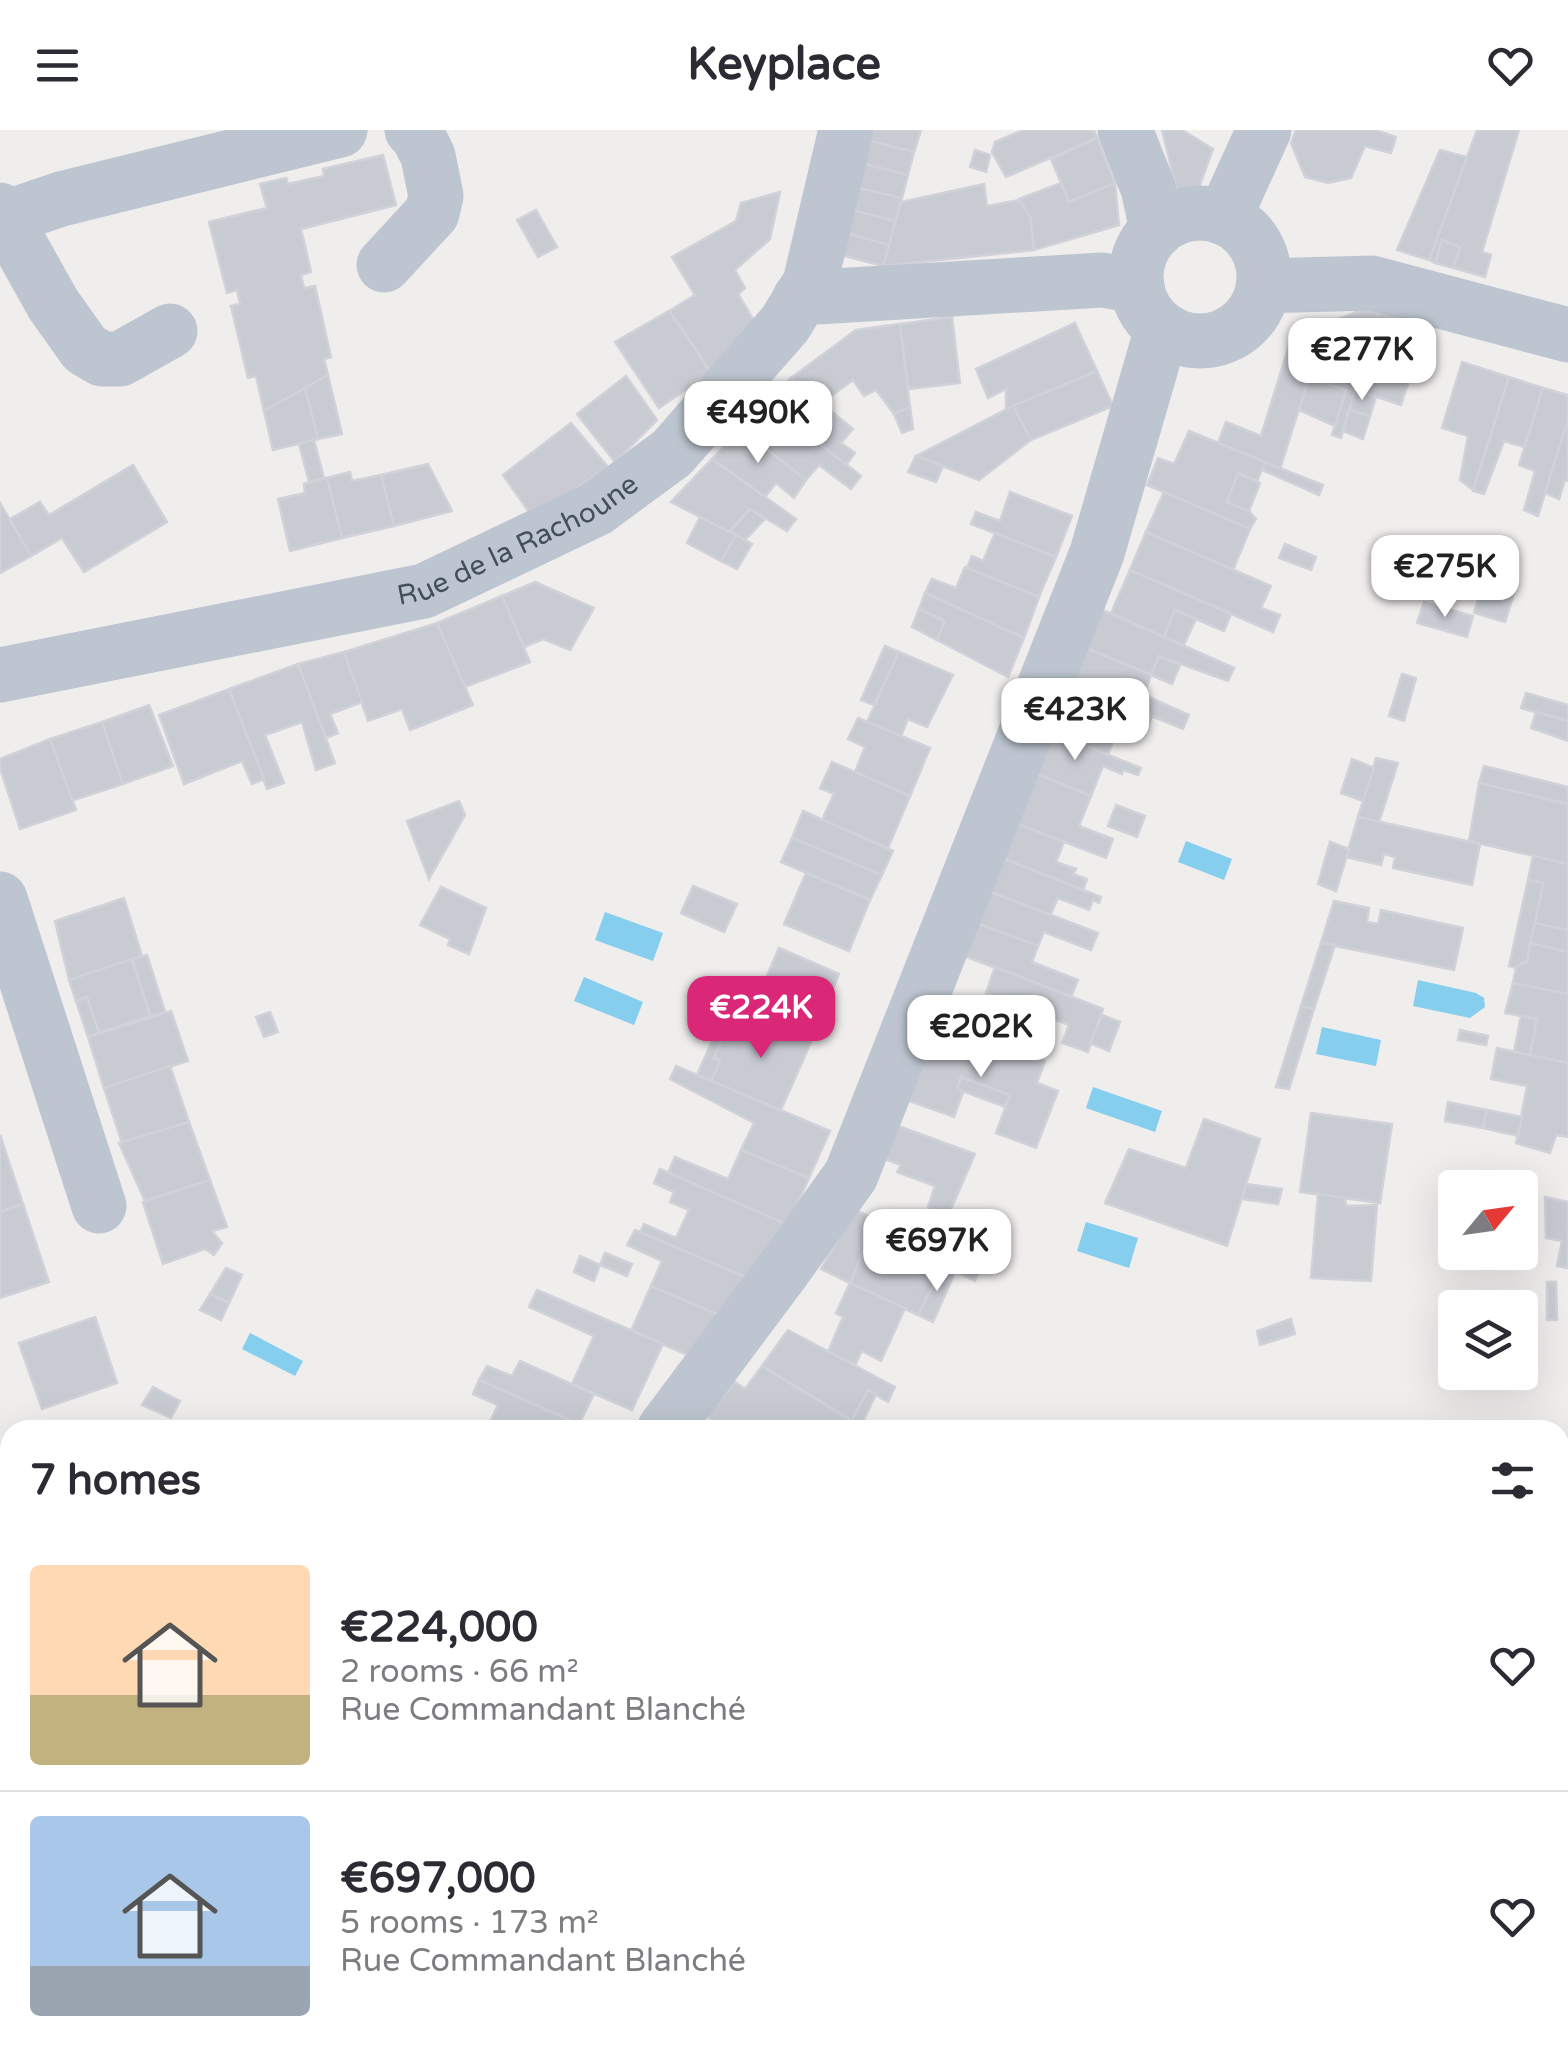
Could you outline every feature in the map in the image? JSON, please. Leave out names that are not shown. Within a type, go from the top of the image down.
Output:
[{"type":"street","points":[[170,331],[120,358],[102,360],[85,349],[53,304],[3,214],[340,130]]},
{"type":"street","points":[[384,266],[432,213],[436,196],[428,156],[412,130]]},
{"type":"street","name":"Rue de la Rachoune","points":[[0,675],[424,591],[596,509],[672,453],[784,324],[810,283],[846,130]]},
{"type":"street","points":[[1125,130],[1148,188],[1157,230]]},
{"type":"street","points":[[1224,218],[1264,130]]},
{"type":"street","points":[[671,1420],[850,1175],[1097,553],[1149,308],[1137,265],[1144,246],[1173,219],[1189,214],[1224,218],[1256,246],[1264,286],[1257,308],[1244,325],[1225,337],[1204,342],[1182,339],[1149,308],[1102,280],[800,298]]},
{"type":"street","points":[[1264,286],[1372,283],[1568,335]]},
{"type":"street","points":[[0,900],[100,1206]]},
{"type":"water","points":[[1186,841],[1232,859],[1224,880],[1178,862]]},
{"type":"water","points":[[605,912],[663,933],[653,961],[595,940]]},
{"type":"water","points":[[584,977],[643,1002],[634,1025],[574,1001]]},
{"type":"water","points":[[1418,980],[1476,993],[1484,998],[1485,1007],[1470,1018],[1413,1006]]},
{"type":"water","points":[[1322,1027],[1381,1040],[1376,1066],[1316,1054]]},
{"type":"water","points":[[1093,1087],[1162,1111],[1155,1132],[1086,1108]]},
{"type":"water","points":[[1086,1222],[1138,1238],[1129,1268],[1077,1251]]},
{"type":"water","points":[[250,1333],[303,1361],[295,1376],[242,1349]]},
{"type":"building","points":[[874,130],[921,130],[914,152],[870,141]]},
{"type":"building","points":[[1023,130],[1094,130],[1097,138],[1006,177],[992,152],[995,142]]},
{"type":"building","points":[[1162,130],[1182,130],[1213,149],[1197,193],[1179,200]]},
{"type":"building","points":[[1296,130],[1375,130],[1396,137],[1391,153],[1365,146],[1351,178],[1328,183],[1305,177],[1291,143]]},
{"type":"building","points":[[1477,130],[1519,130],[1482,252],[1491,255],[1485,277],[1453,268],[1460,247],[1442,240],[1435,263],[1429,260]]},
{"type":"building","points":[[1097,138],[1115,183],[1069,202],[1051,159]]},
{"type":"building","points":[[870,141],[914,152],[908,175],[864,164]]},
{"type":"building","points":[[975,150],[990,155],[986,172],[970,167]]},
{"type":"building","points":[[1440,150],[1467,157],[1429,260],[1397,250]]},
{"type":"building","points":[[383,155],[396,205],[301,229],[311,272],[301,275],[304,288],[315,286],[331,357],[324,359],[328,375],[264,411],[256,376],[248,378],[231,306],[240,304],[237,290],[227,293],[209,222],[267,208],[260,184],[286,178],[288,184],[324,176],[323,169]]},
{"type":"building","points":[[864,164],[908,175],[902,198],[858,188]]},
{"type":"building","points":[[1061,183],[1069,202],[1115,183],[1119,225],[1034,250],[1030,217],[1019,199]]},
{"type":"building","points":[[984,184],[987,206],[1019,200],[1030,217],[1034,250],[883,266],[901,202]]},
{"type":"building","points":[[858,188],[902,198],[895,221],[852,210]]},
{"type":"building","points":[[780,192],[770,239],[735,270],[745,288],[738,294],[756,324],[710,373],[669,311],[695,295],[672,257],[736,221],[741,203]]},
{"type":"building","points":[[536,210],[557,247],[538,257],[517,220]]},
{"type":"building","points":[[852,210],[895,221],[889,245],[846,233]]},
{"type":"building","points":[[846,233],[889,245],[883,266],[841,255]]},
{"type":"building","points":[[1442,240],[1460,247],[1453,268],[1435,263]]},
{"type":"building","points":[[1364,309],[1379,313],[1341,438],[1332,435],[1346,390],[1309,378],[1326,324]]},
{"type":"building","points":[[669,311],[710,373],[659,408],[615,342]]},
{"type":"building","points":[[1379,313],[1426,328],[1401,405],[1355,390]]},
{"type":"building","points":[[952,317],[960,383],[908,389],[900,324]]},
{"type":"building","points":[[1075,323],[1097,371],[1006,410],[1006,389],[988,398],[976,369]]},
{"type":"building","points":[[900,324],[910,407],[894,414],[876,390],[864,396],[853,380],[822,403],[791,378],[856,330]]},
{"type":"building","points":[[1326,324],[1280,469],[1218,443],[1226,422],[1261,436],[1291,339]]},
{"type":"building","points":[[1462,362],[1509,377],[1473,490],[1460,480],[1468,436],[1442,428]]},
{"type":"building","points":[[1097,371],[1113,406],[1031,440],[1013,406]]},
{"type":"building","points":[[328,375],[342,434],[318,439],[305,388]]},
{"type":"building","points":[[626,376],[657,420],[615,462],[577,414]]},
{"type":"building","points":[[1509,377],[1543,388],[1524,447],[1504,441],[1484,494],[1473,491]]},
{"type":"building","points":[[791,378],[853,429],[841,443],[855,453],[846,465],[767,403]]},
{"type":"building","points":[[1309,378],[1346,390],[1335,426],[1299,410]]},
{"type":"building","points":[[305,388],[318,439],[273,450],[264,411]]},
{"type":"building","points":[[1543,388],[1568,395],[1568,420],[1538,516],[1524,510],[1535,471],[1519,465]]},
{"type":"building","points":[[1355,390],[1376,397],[1370,416],[1349,410]]},
{"type":"building","points":[[767,403],[861,476],[851,489],[819,465],[806,480],[741,429]]},
{"type":"building","points":[[1013,406],[1031,440],[979,480],[916,456]]},
{"type":"building","points":[[910,407],[913,429],[902,433],[894,414]]},
{"type":"building","points":[[1349,410],[1370,416],[1363,439],[1343,431]]},
{"type":"building","points":[[1568,420],[1568,481],[1565,480],[1559,499],[1545,493]]},
{"type":"building","points":[[571,423],[608,467],[533,518],[503,475]]},
{"type":"building","points":[[741,429],[806,480],[794,498],[776,483],[765,497],[712,459]]},
{"type":"building","points":[[1189,431],[1265,462],[1257,481],[1238,473],[1227,502],[1249,511],[1256,519],[1250,529],[1147,485],[1158,458],[1174,464]]},
{"type":"building","points":[[314,440],[324,478],[309,482],[299,444]]},
{"type":"building","points":[[916,456],[943,466],[936,482],[908,472]]},
{"type":"building","points":[[712,459],[796,519],[787,531],[750,509],[729,532],[671,502]]},
{"type":"building","points":[[1265,462],[1323,485],[1319,495],[1262,470]]},
{"type":"building","points":[[428,464],[452,511],[394,526],[381,475]]},
{"type":"building","points":[[133,465],[167,522],[84,572],[62,538],[31,556],[10,519],[40,502],[49,515]]},
{"type":"building","points":[[350,472],[352,481],[381,475],[394,526],[342,538],[327,478]]},
{"type":"building","points":[[1238,473],[1260,483],[1249,511],[1227,502]]},
{"type":"building","points":[[327,478],[342,538],[290,551],[278,499],[305,493],[304,484]]},
{"type":"building","points":[[1010,492],[1072,516],[1056,557],[971,524],[976,512],[1000,521]]},
{"type":"building","points":[[1164,492],[1250,529],[1233,570],[1146,532]]},
{"type":"building","points":[[0,503],[31,556],[0,573]]},
{"type":"building","points":[[750,509],[765,519],[745,540],[729,532]]},
{"type":"building","points":[[700,517],[736,535],[721,561],[687,543]]},
{"type":"building","points":[[1146,532],[1271,586],[1261,608],[1280,615],[1273,632],[1130,570]]},
{"type":"building","points":[[995,533],[1056,557],[1039,597],[967,568],[972,556],[983,561]]},
{"type":"building","points":[[736,535],[752,544],[737,569],[721,561]]},
{"type":"building","points":[[1285,544],[1316,557],[1311,570],[1279,558]]},
{"type":"building","points":[[965,567],[1039,597],[1024,638],[925,593],[932,579],[956,588]]},
{"type":"building","points":[[1130,570],[1231,614],[1224,631],[1175,610],[1164,637],[1111,613]]},
{"type":"building","points":[[1485,577],[1516,587],[1505,622],[1474,613]]},
{"type":"building","points":[[535,582],[594,608],[570,650],[543,639],[524,647],[502,596]]},
{"type":"building","points":[[925,593],[1024,638],[1008,677],[937,640],[945,621],[919,609]]},
{"type":"building","points":[[502,596],[530,662],[465,687],[437,623]]},
{"type":"building","points":[[1424,602],[1473,616],[1467,637],[1417,623]]},
{"type":"building","points":[[1096,607],[1234,668],[1228,681],[1159,656],[1151,675],[1081,646]]},
{"type":"building","points":[[919,609],[945,621],[937,640],[912,627]]},
{"type":"building","points":[[1175,610],[1196,619],[1184,645],[1164,637]]},
{"type":"building","points":[[437,623],[473,705],[410,730],[402,709],[368,721],[344,652]]},
{"type":"building","points":[[885,646],[899,652],[874,705],[861,700]]},
{"type":"building","points":[[1081,646],[1151,675],[1144,695],[1189,715],[1183,729],[1066,682]]},
{"type":"building","points":[[344,652],[362,702],[330,714],[338,733],[326,738],[298,664]]},
{"type":"building","points":[[899,652],[953,675],[927,727],[908,719],[901,736],[867,722]]},
{"type":"building","points":[[1159,656],[1180,665],[1172,684],[1151,675]]},
{"type":"building","points":[[298,664],[335,763],[316,770],[302,722],[265,735],[284,783],[267,789],[229,689]]},
{"type":"building","points":[[1402,674],[1416,678],[1404,721],[1389,716]]},
{"type":"building","points":[[1066,682],[1152,716],[1145,735],[1119,725],[1108,755],[1046,730]]},
{"type":"building","points":[[229,689],[264,779],[252,784],[242,761],[184,784],[159,715]]},
{"type":"building","points":[[1526,693],[1568,705],[1568,721],[1521,708]]},
{"type":"building","points":[[149,705],[173,766],[123,784],[102,722]]},
{"type":"building","points":[[1536,712],[1568,721],[1568,741],[1531,728]]},
{"type":"building","points":[[858,718],[930,748],[910,796],[855,772],[865,747],[848,739]]},
{"type":"building","points":[[102,722],[123,784],[71,801],[50,739]]},
{"type":"building","points":[[1046,730],[1141,768],[1138,775],[1123,770],[1122,774],[1103,766],[1091,796],[1030,771]]},
{"type":"building","points":[[50,739],[76,810],[20,829],[0,759]]},
{"type":"building","points":[[1376,758],[1398,763],[1379,822],[1358,817]]},
{"type":"building","points":[[1352,759],[1374,768],[1363,801],[1341,793]]},
{"type":"building","points":[[832,762],[910,796],[888,848],[822,820],[834,794],[820,788]]},
{"type":"building","points":[[1484,766],[1568,787],[1568,804],[1479,783]]},
{"type":"building","points":[[1030,771],[1091,796],[1079,826],[1113,839],[1106,858],[1010,821]]},
{"type":"building","points":[[1479,783],[1568,804],[1568,864],[1469,841]]},
{"type":"building","points":[[459,801],[465,815],[429,879],[407,821]]},
{"type":"building","points":[[1116,805],[1145,816],[1137,837],[1108,826]]},
{"type":"building","points":[[803,811],[893,851],[882,875],[792,838]]},
{"type":"building","points":[[1358,817],[1480,844],[1472,885],[1393,868],[1395,857],[1384,854],[1381,865],[1346,857]]},
{"type":"building","points":[[1010,821],[1064,842],[1056,862],[1076,869],[1073,874],[1087,879],[1083,890],[997,856]]},
{"type":"building","points":[[792,838],[882,875],[870,900],[781,862]]},
{"type":"building","points":[[1330,842],[1349,849],[1336,891],[1318,884]]},
{"type":"building","points":[[997,856],[1101,897],[1099,903],[1093,900],[1089,910],[1058,898],[1050,916],[983,889]]},
{"type":"building","points":[[1533,856],[1568,864],[1568,930],[1535,923],[1543,883],[1528,880]]},
{"type":"building","points":[[806,873],[870,900],[849,951],[784,924]]},
{"type":"building","points":[[1528,880],[1543,883],[1527,963],[1516,968],[1509,966]]},
{"type":"building","points":[[693,886],[737,904],[724,932],[681,913]]},
{"type":"building","points":[[441,887],[486,908],[469,954],[448,945],[450,939],[420,925]]},
{"type":"building","points":[[983,889],[1098,933],[1091,950],[1044,932],[1038,946],[971,921]]},
{"type":"building","points":[[124,898],[142,956],[69,980],[55,921]]},
{"type":"building","points":[[1334,901],[1369,908],[1367,922],[1378,924],[1381,910],[1463,928],[1454,970],[1321,943]]},
{"type":"building","points":[[971,921],[1038,946],[1032,962],[1078,980],[1071,997],[959,954]]},
{"type":"building","points":[[1535,923],[1568,930],[1568,952],[1530,943]]},
{"type":"building","points":[[1321,943],[1335,945],[1314,1009],[1301,1006]]},
{"type":"building","points":[[1530,943],[1568,952],[1568,994],[1513,983],[1516,968],[1527,963]]},
{"type":"building","points":[[779,948],[839,974],[812,1040],[750,1015]]},
{"type":"building","points":[[147,955],[165,1012],[150,1016],[132,959]]},
{"type":"building","points":[[132,959],[150,1016],[99,1033],[87,997],[76,1001],[69,980]]},
{"type":"building","points":[[995,967],[1103,1009],[1088,1052],[1062,1043],[1069,1025],[986,993]]},
{"type":"building","points":[[1513,983],[1568,994],[1568,1063],[1530,1055],[1537,1019],[1505,1013]]},
{"type":"building","points":[[87,997],[99,1033],[88,1037],[76,1001]]},
{"type":"building","points":[[1301,1006],[1314,1009],[1289,1089],[1276,1087]]},
{"type":"building","points":[[171,1011],[188,1061],[104,1088],[88,1037]]},
{"type":"building","points":[[270,1012],[278,1032],[264,1037],[256,1017]]},
{"type":"building","points":[[749,1014],[812,1040],[781,1110],[711,1081],[720,1061],[714,1058],[726,1029],[740,1034]]},
{"type":"building","points":[[1102,1015],[1120,1022],[1109,1051],[1090,1043]]},
{"type":"building","points":[[1521,1016],[1537,1019],[1530,1055],[1514,1052]]},
{"type":"building","points":[[932,1020],[1045,1061],[1037,1083],[1058,1091],[1036,1148],[996,1133],[1010,1095],[961,1077],[957,1089],[963,1092],[954,1117],[901,1098]]},
{"type":"building","points":[[719,1025],[726,1029],[714,1058],[720,1061],[711,1081],[697,1075]]},
{"type":"building","points":[[1460,1030],[1488,1036],[1486,1045],[1458,1040]]},
{"type":"building","points":[[1497,1048],[1568,1063],[1568,1137],[1556,1135],[1550,1153],[1516,1143],[1527,1086],[1491,1079]]},
{"type":"building","points":[[170,1066],[189,1122],[122,1143],[104,1088]]},
{"type":"building","points":[[676,1066],[830,1131],[809,1178],[741,1150],[754,1123],[670,1079]]},
{"type":"building","points":[[961,1077],[1010,1095],[1005,1107],[957,1089]]},
{"type":"building","points":[[1448,1102],[1487,1110],[1483,1128],[1445,1121]]},
{"type":"building","points":[[1487,1110],[1522,1117],[1518,1136],[1483,1128]]},
{"type":"building","points":[[1311,1113],[1392,1124],[1380,1203],[1300,1192]]},
{"type":"building","points":[[1204,1119],[1260,1139],[1227,1246],[1105,1203],[1129,1149],[1186,1168]]},
{"type":"building","points":[[189,1122],[210,1180],[145,1201],[119,1143]]},
{"type":"building","points":[[890,1123],[975,1154],[948,1216],[928,1207],[935,1186],[897,1172],[901,1165],[877,1156]]},
{"type":"building","points":[[0,1135],[23,1204],[0,1212]]},
{"type":"building","points":[[741,1150],[809,1178],[788,1225],[668,1173],[675,1157],[728,1179]]},
{"type":"building","points":[[660,1169],[788,1225],[750,1279],[640,1232],[644,1224],[676,1238],[689,1210],[670,1202],[674,1192],[654,1183]]},
{"type":"building","points":[[210,1180],[227,1227],[212,1231],[222,1243],[214,1255],[205,1249],[163,1264],[143,1202]]},
{"type":"building","points":[[1246,1184],[1282,1189],[1278,1204],[1242,1199]]},
{"type":"building","points":[[1318,1194],[1345,1198],[1346,1206],[1377,1205],[1371,1281],[1311,1278]]},
{"type":"building","points":[[1545,1197],[1568,1202],[1568,1268],[1557,1266],[1562,1241],[1546,1238]]},
{"type":"building","points":[[23,1204],[49,1282],[0,1298],[0,1212]]},
{"type":"building","points":[[855,1210],[877,1220],[850,1283],[821,1269]]},
{"type":"building","points":[[877,1220],[984,1261],[975,1281],[944,1265],[918,1315],[850,1283]]},
{"type":"building","points":[[946,1221],[993,1240],[984,1261],[938,1243]]},
{"type":"building","points":[[635,1230],[750,1279],[723,1317],[651,1286],[662,1261],[627,1245]]},
{"type":"building","points":[[605,1253],[632,1264],[627,1276],[600,1265]]},
{"type":"building","points":[[580,1256],[600,1265],[594,1281],[574,1272]]},
{"type":"building","points":[[944,1265],[956,1270],[933,1322],[918,1315]]},
{"type":"building","points":[[226,1268],[242,1275],[229,1303],[210,1294]]},
{"type":"building","points":[[1547,1282],[1556,1282],[1557,1320],[1547,1320]]},
{"type":"building","points":[[850,1283],[905,1308],[881,1361],[862,1351],[855,1365],[828,1352],[843,1317],[836,1313]]},
{"type":"building","points":[[651,1286],[723,1317],[690,1356],[631,1331]]},
{"type":"building","points":[[537,1290],[663,1344],[632,1410],[572,1384],[594,1336],[529,1307]]},
{"type":"building","points":[[210,1294],[229,1303],[221,1320],[200,1310]]},
{"type":"building","points":[[95,1317],[117,1383],[42,1409],[19,1343]]},
{"type":"building","points":[[1291,1319],[1295,1334],[1260,1345],[1257,1331]]},
{"type":"building","points":[[788,1330],[895,1387],[888,1402],[868,1390],[852,1420],[762,1366]]},
{"type":"building","points":[[520,1361],[594,1394],[581,1420],[570,1420],[479,1380],[487,1366],[512,1376]]},
{"type":"building","points":[[762,1366],[850,1420],[711,1420],[706,1416],[735,1382],[745,1389]]},
{"type":"building","points":[[479,1380],[570,1420],[491,1420],[498,1405],[473,1394]]},
{"type":"building","points":[[153,1387],[180,1401],[171,1418],[142,1405]]},
{"type":"building","points":[[868,1390],[876,1394],[864,1420],[852,1420]]}]
